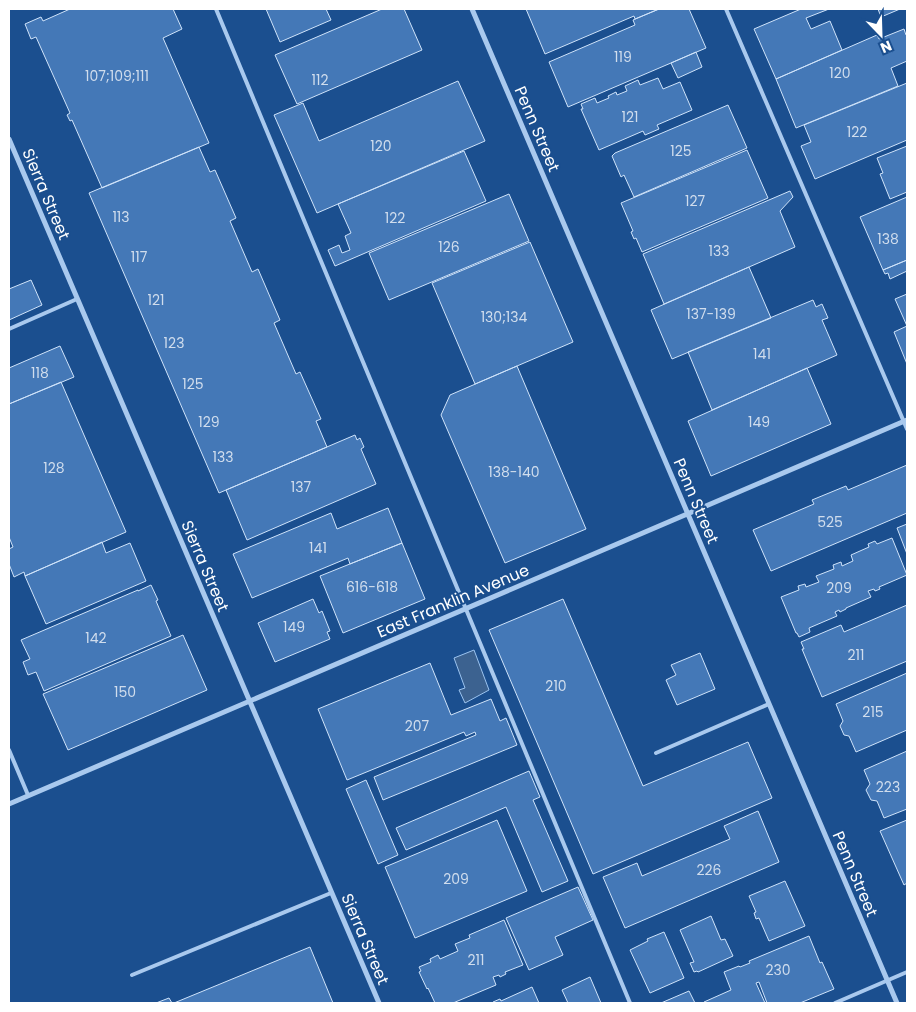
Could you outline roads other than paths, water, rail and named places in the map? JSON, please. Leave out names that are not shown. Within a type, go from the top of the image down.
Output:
[{"type":"street","name":"Penn Street","points":[[472,9],[897,1003]]},
{"type":"street","name":"Sierra Street","points":[[9,139],[379,1003]]},
{"type":"street","name":"East Franklin Avenue","points":[[9,804],[906,421]]},
{"type":"lane","points":[[216,9],[630,1003]]},
{"type":"lane","points":[[726,9],[906,421],[907,429]]},
{"type":"lane","points":[[9,329],[77,299]]},
{"type":"lane","points":[[656,753],[769,704]]},
{"type":"lane","points":[[9,750],[28,795]]},
{"type":"lane","points":[[132,975],[332,893]]},
{"type":"lane","points":[[835,1003],[907,972]]},
{"type":"water","points":[[474,650],[489,690],[465,703],[459,690],[465,688],[454,658]]}]
